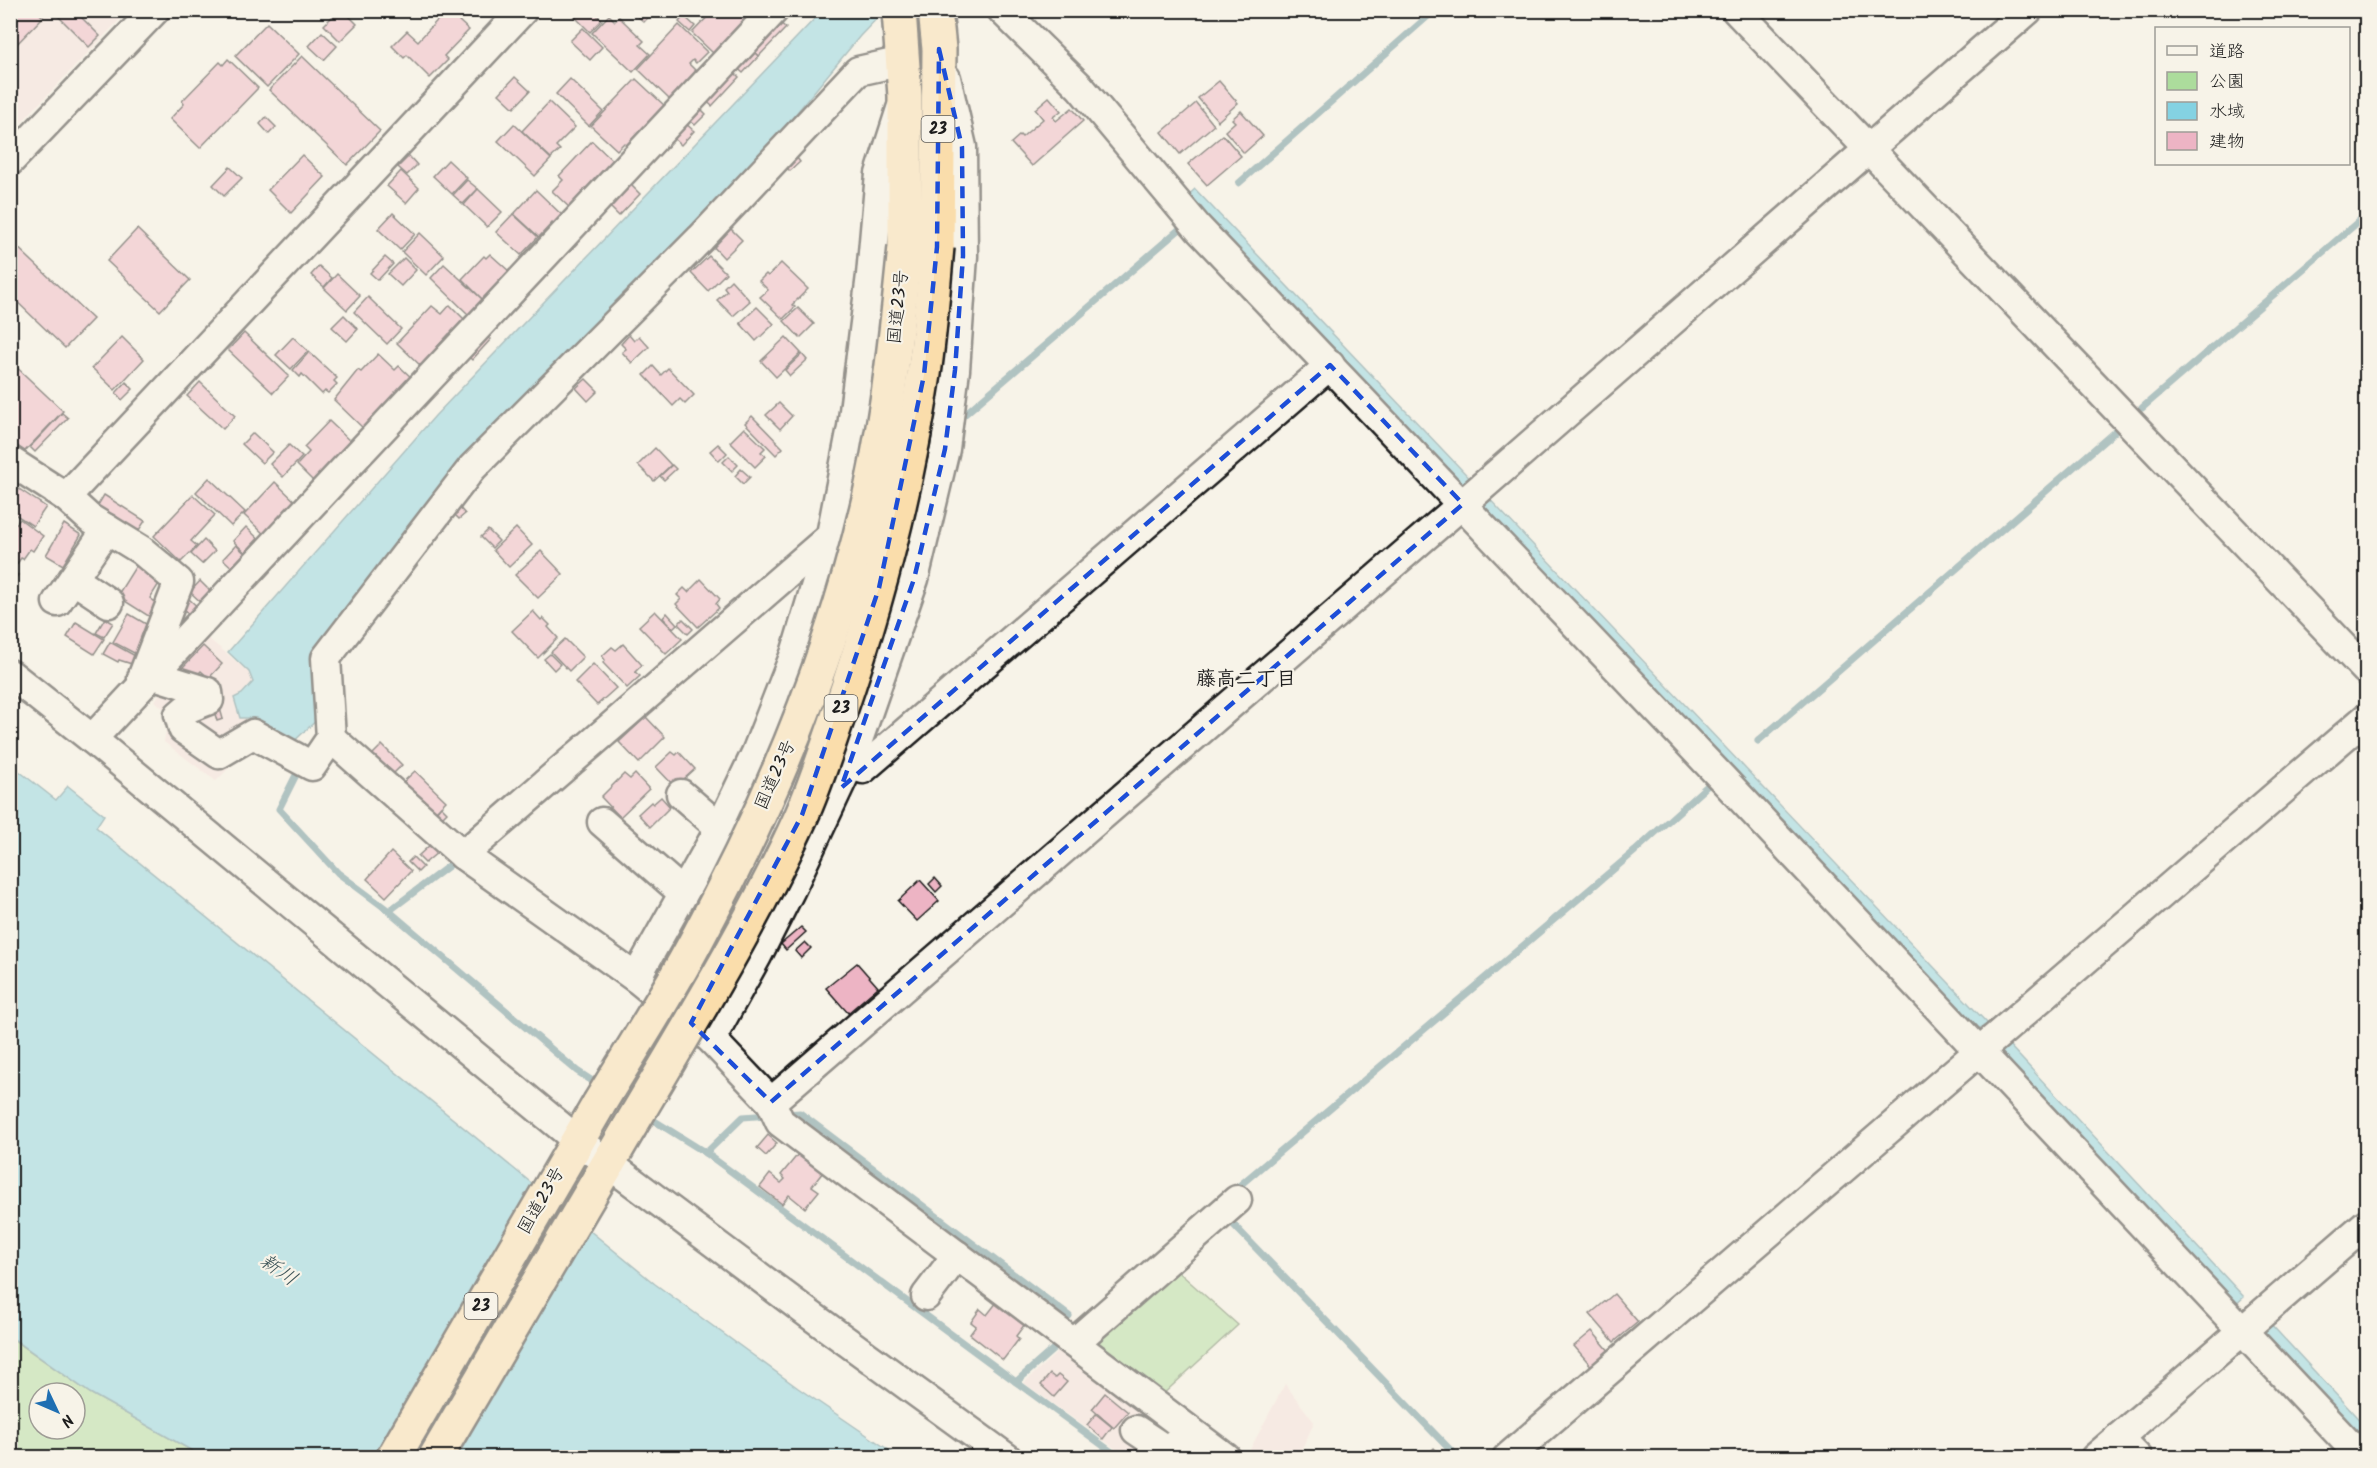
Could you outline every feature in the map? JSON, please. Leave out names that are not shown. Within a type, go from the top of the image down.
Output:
[{"type":"highway","name":"国道23号","points":[[435,1458],[603,1169],[724,967],[760,900],[802,815],[854,671],[879,588],[902,489],[924,375],[937,247],[939,50],[935,10]]},
{"type":"highway","name":"国道23号","points":[[393,1458],[599,1104],[694,946],[768,796],[821,661],[846,582],[872,486],[892,373],[905,247],[905,96],[901,33]]},
{"type":"street","points":[[10,161],[155,10]]},
{"type":"street","points":[[66,497],[523,10]]},
{"type":"street","points":[[92,739],[134,697],[774,10]]},
{"type":"street","points":[[1002,10],[1080,87],[1198,228],[1330,364],[1470,497],[2362,1458]]},
{"type":"street","points":[[1736,10],[2367,670]]},
{"type":"street","points":[[775,1111],[1470,497],[2028,10]]},
{"type":"street","points":[[154,675],[208,692],[211,697],[209,700],[186,709],[179,715],[183,729],[219,754],[254,734],[312,766],[330,738],[326,658],[472,468],[701,238],[858,71],[901,33]]},
{"type":"street","points":[[711,1040],[790,891],[850,763],[914,579],[945,449],[955,370],[963,256],[962,147],[939,50]]},
{"type":"street","points":[[636,978],[720,828],[756,753],[795,654],[831,535],[852,427],[871,275],[880,174],[905,96]]},
{"type":"street","points":[[850,763],[863,769],[1330,364]]},
{"type":"street","points":[[10,461],[66,497],[89,518],[141,550],[179,582],[134,697]]},
{"type":"street","points":[[57,602],[107,529]]},
{"type":"street","points":[[464,855],[831,535]]},
{"type":"street","points":[[73,579],[109,603]]},
{"type":"street","points":[[10,674],[92,739],[574,1147],[1007,1458]]},
{"type":"street","points":[[1507,1458],[2367,718]]},
{"type":"street","points":[[330,738],[464,855],[636,978],[711,1040],[775,1111],[957,1256],[1226,1458]]},
{"type":"street","points":[[681,794],[720,828]]},
{"type":"street","points":[[602,822],[683,893]]},
{"type":"street","points":[[1074,1343],[1237,1200]]},
{"type":"street","points":[[2095,1458],[2128,1448],[2242,1331],[2367,1224]]},
{"type":"street","points":[[926,1296],[957,1256]]},
{"type":"street","points":[[1136,1430],[1166,1450],[1191,1432]]},
{"type":"highlighted area","points":[[939,49],[962,147],[963,256],[955,370],[945,449],[914,579],[841,788],[1330,365],[1463,504],[771,1102],[691,1023],[802,815],[879,588],[924,375],[937,247]]},
{"type":"shaded area","points":[[11,11],[128,11],[11,133]]},
{"type":"shaded area","points":[[204,635],[249,672],[253,683],[242,694],[234,698],[240,717],[252,718],[292,743],[253,744],[216,781],[164,742],[169,713],[155,701],[174,670]]},
{"type":"shaded area","points":[[1064,1346],[1211,1457],[1127,1457],[1024,1383]]},
{"type":"shaded area","points":[[1285,1384],[1314,1422],[1299,1457],[1246,1457]]},
{"type":"green space","points":[[1173,1267],[1238,1325],[1161,1396],[1092,1346]]},
{"type":"green space","points":[[10,1337],[73,1381],[27,1381],[27,1441],[87,1441],[87,1391],[203,1457],[11,1457]]},
{"type":"water","points":[[822,11],[884,11],[860,36],[751,168],[319,650],[319,718],[292,743],[252,718],[240,718],[234,698],[242,694],[253,682],[249,672],[228,652],[435,416]]},
{"type":"water","points":[[1195,189],[1988,1024],[1976,1030],[1184,199]]},
{"type":"water","name":"新川","points":[[10,764],[56,800],[68,786],[104,815],[96,827],[655,1284],[798,1388],[899,1457],[203,1457],[90,1393],[87,1391],[87,1381],[73,1381],[11,1337]]},
{"type":"water","points":[[2008,1044],[2244,1297],[2234,1306],[1999,1055]]},
{"type":"water","points":[[2267,1320],[2366,1427],[2366,1443],[2257,1330]]},
{"type":"building","points":[[10,10],[36,10],[43,17],[14,47],[10,43]]},
{"type":"building","points":[[63,10],[74,10],[100,36],[89,47],[58,16]]},
{"type":"building","points":[[339,10],[343,10],[357,24],[340,41],[324,25]]},
{"type":"building","points":[[447,10],[469,30],[444,56],[448,60],[430,78],[407,55],[404,58],[392,46],[407,31],[418,41]]},
{"type":"building","points":[[573,10],[592,10],[602,20],[590,32],[571,13]]},
{"type":"building","points":[[639,10],[655,10],[644,22],[635,14]]},
{"type":"building","points":[[714,10],[753,10],[713,53],[692,33]]},
{"type":"building","points":[[609,15],[615,21],[619,17],[644,41],[640,45],[650,54],[633,72],[592,33]]},
{"type":"building","points":[[684,16],[695,26],[690,32],[679,22]]},
{"type":"building","points":[[776,19],[786,28],[759,56],[750,47]]},
{"type":"building","points":[[267,23],[299,54],[267,87],[235,56]]},
{"type":"building","points":[[679,25],[707,52],[696,63],[693,60],[689,64],[697,72],[670,100],[638,69]]},
{"type":"building","points":[[583,28],[602,47],[590,60],[570,41]]},
{"type":"building","points":[[322,32],[337,46],[324,60],[309,46]]},
{"type":"building","points":[[750,47],[759,56],[743,73],[733,64]]},
{"type":"building","points":[[302,56],[380,131],[347,165],[269,90]]},
{"type":"building","points":[[228,59],[258,88],[200,148],[170,119],[184,104],[182,101],[220,62],[223,65]]},
{"type":"building","points":[[730,68],[739,77],[712,106],[702,97]]},
{"type":"building","points":[[515,77],[530,91],[514,108],[499,94]]},
{"type":"building","points":[[570,79],[603,111],[589,126],[556,94]]},
{"type":"building","points":[[636,79],[665,106],[627,146],[624,143],[617,150],[591,126]]},
{"type":"building","points":[[1219,81],[1238,103],[1218,121],[1198,98]]},
{"type":"building","points":[[1049,97],[1061,111],[1053,117],[1056,121],[1072,108],[1083,121],[1032,166],[1011,143],[1043,119],[1035,109]]},
{"type":"building","points":[[549,102],[575,127],[556,146],[560,150],[551,158],[522,131]]},
{"type":"building","points":[[1196,103],[1214,125],[1180,154],[1162,132]]},
{"type":"building","points":[[696,104],[706,114],[695,125],[685,116]]},
{"type":"building","points":[[1241,111],[1263,136],[1244,153],[1225,131],[1235,122],[1232,119]]},
{"type":"building","points":[[266,117],[276,127],[269,134],[260,124]]},
{"type":"building","points":[[681,119],[694,131],[681,145],[668,133]]},
{"type":"building","points":[[514,124],[551,159],[535,176],[498,141]]},
{"type":"building","points":[[1223,135],[1241,156],[1207,185],[1188,164]]},
{"type":"building","points":[[592,141],[615,163],[571,209],[552,191],[563,180],[559,176]]},
{"type":"building","points":[[302,155],[325,177],[291,213],[268,190]]},
{"type":"building","points":[[409,156],[417,165],[407,175],[398,167]]},
{"type":"building","points":[[797,158],[800,162],[790,171],[787,168]]},
{"type":"building","points":[[448,160],[467,178],[452,194],[433,176]]},
{"type":"building","points":[[230,167],[242,178],[224,196],[213,185]]},
{"type":"building","points":[[401,171],[419,188],[406,203],[387,186]]},
{"type":"building","points":[[467,180],[478,189],[463,204],[453,195]]},
{"type":"building","points":[[628,182],[640,194],[619,216],[607,204]]},
{"type":"building","points":[[478,189],[502,212],[487,227],[464,205]]},
{"type":"building","points":[[536,190],[565,218],[556,227],[552,223],[539,237],[514,214]]},
{"type":"building","points":[[393,213],[415,234],[400,250],[378,229]]},
{"type":"building","points":[[513,214],[538,237],[521,255],[496,232]]},
{"type":"building","points":[[729,227],[742,240],[724,258],[711,244]]},
{"type":"building","points":[[137,229],[190,280],[160,311],[107,261]]},
{"type":"building","points":[[420,233],[444,256],[426,275],[402,252]]},
{"type":"building","points":[[11,241],[93,319],[65,348],[10,295]]},
{"type":"building","points":[[490,254],[510,272],[483,300],[462,279],[484,256],[486,258]]},
{"type":"building","points":[[709,256],[726,273],[708,291],[691,273]]},
{"type":"building","points":[[385,257],[393,264],[378,280],[370,273]]},
{"type":"building","points":[[404,258],[416,270],[401,286],[388,274]]},
{"type":"building","points":[[781,263],[808,289],[792,305],[795,307],[783,319],[760,297],[768,290],[759,281],[766,274],[768,276]]},
{"type":"building","points":[[444,264],[483,300],[469,315],[431,278]]},
{"type":"building","points":[[319,266],[332,278],[324,287],[311,275]]},
{"type":"building","points":[[337,274],[360,296],[347,310],[324,288]]},
{"type":"building","points":[[731,280],[750,301],[733,316],[717,300],[727,291],[724,287]]},
{"type":"building","points":[[368,297],[401,329],[387,344],[354,312]]},
{"type":"building","points":[[450,305],[469,324],[455,339],[449,334],[437,347],[441,351],[424,369],[397,343],[432,306],[442,314]]},
{"type":"building","points":[[757,307],[774,324],[756,341],[740,323]]},
{"type":"building","points":[[798,308],[814,324],[800,338],[784,321]]},
{"type":"building","points":[[344,315],[358,329],[347,341],[332,327]]},
{"type":"building","points":[[244,333],[289,376],[273,393],[228,350]]},
{"type":"building","points":[[486,334],[491,339],[472,360],[467,355]]},
{"type":"building","points":[[629,335],[634,341],[639,336],[649,347],[632,363],[622,352],[626,349],[621,344]]},
{"type":"building","points":[[122,337],[144,359],[115,390],[92,368]]},
{"type":"building","points":[[293,337],[308,351],[291,369],[276,355]]},
{"type":"building","points":[[786,337],[801,353],[776,377],[761,361]]},
{"type":"building","points":[[309,352],[337,378],[334,381],[337,384],[328,393],[325,391],[322,394],[302,374],[300,377],[293,370]]},
{"type":"building","points":[[378,354],[395,370],[399,366],[413,379],[404,388],[402,386],[387,402],[390,405],[368,433],[334,400],[358,370],[361,372]]},
{"type":"building","points":[[802,354],[807,360],[790,376],[785,370]]},
{"type":"building","points":[[10,361],[63,411],[25,451],[10,441]]},
{"type":"building","points":[[653,366],[661,375],[668,368],[694,395],[685,404],[680,399],[673,406],[644,375]]},
{"type":"building","points":[[586,379],[598,391],[588,401],[576,388]]},
{"type":"building","points":[[126,382],[133,389],[122,400],[116,393]]},
{"type":"building","points":[[200,382],[235,416],[223,429],[187,396]]},
{"type":"building","points":[[779,403],[792,416],[780,429],[766,415]]},
{"type":"building","points":[[62,413],[68,418],[35,452],[30,447]]},
{"type":"building","points":[[752,416],[783,448],[776,455],[745,423]]},
{"type":"building","points":[[329,421],[353,444],[316,484],[297,465],[309,452],[304,447]]},
{"type":"building","points":[[744,428],[765,448],[761,452],[766,456],[755,467],[730,442]]},
{"type":"building","points":[[253,433],[273,452],[262,463],[242,444]]},
{"type":"building","points":[[718,444],[727,453],[719,461],[710,451]]},
{"type":"building","points":[[289,445],[302,457],[283,477],[270,464]]},
{"type":"building","points":[[655,448],[671,465],[654,481],[638,465]]},
{"type":"building","points":[[729,456],[738,465],[732,471],[723,462]]},
{"type":"building","points":[[672,465],[676,469],[664,480],[660,476]]},
{"type":"building","points":[[741,469],[750,477],[743,484],[735,476]]},
{"type":"building","points":[[209,478],[245,512],[231,526],[196,492]]},
{"type":"building","points":[[275,482],[300,506],[269,539],[244,515]]},
{"type":"building","points":[[10,483],[46,507],[33,526],[10,511]]},
{"type":"building","points":[[104,495],[145,521],[135,536],[95,510]]},
{"type":"building","points":[[193,495],[215,515],[191,541],[197,546],[181,562],[154,536]]},
{"type":"building","points":[[458,506],[465,514],[459,519],[452,512]]},
{"type":"building","points":[[20,519],[43,536],[33,551],[30,549],[12,571],[18,575],[10,586],[10,531]]},
{"type":"building","points":[[64,524],[81,535],[63,565],[46,555]]},
{"type":"building","points":[[246,527],[267,547],[254,561],[233,541]]},
{"type":"building","points":[[516,528],[532,545],[509,567],[493,550]]},
{"type":"building","points":[[488,530],[499,541],[492,548],[481,537]]},
{"type":"building","points":[[204,540],[215,551],[202,564],[191,554]]},
{"type":"building","points":[[236,545],[253,561],[240,575],[223,559]]},
{"type":"building","points":[[541,551],[563,574],[538,598],[515,575]]},
{"type":"building","points":[[137,564],[162,579],[150,598],[158,604],[150,617],[117,596]]},
{"type":"building","points":[[701,579],[720,599],[716,604],[719,608],[698,627],[676,604],[681,599],[677,595],[684,588],[688,592]]},
{"type":"building","points":[[200,581],[215,596],[205,606],[190,592]]},
{"type":"building","points":[[188,598],[205,614],[182,625],[188,614],[183,609]]},
{"type":"building","points":[[533,611],[541,620],[543,618],[550,625],[548,627],[558,638],[538,658],[512,631]]},
{"type":"building","points":[[655,611],[682,639],[666,654],[639,626]]},
{"type":"building","points":[[667,613],[677,624],[673,628],[663,618]]},
{"type":"building","points":[[129,614],[153,628],[138,655],[113,642]]},
{"type":"building","points":[[105,618],[113,623],[104,637],[96,633]]},
{"type":"building","points":[[683,619],[693,629],[688,634],[678,624]]},
{"type":"building","points":[[76,622],[104,639],[94,654],[67,637]]},
{"type":"building","points":[[565,639],[583,657],[569,671],[551,652]]},
{"type":"building","points":[[110,642],[139,658],[135,665],[119,660],[118,662],[103,654]]},
{"type":"building","points":[[623,644],[642,665],[635,672],[640,676],[627,688],[603,663],[605,660],[602,656],[612,647],[616,650]]},
{"type":"building","points":[[203,646],[222,664],[209,678],[201,671],[193,679],[182,668]]},
{"type":"building","points":[[550,654],[560,664],[554,670],[544,659]]},
{"type":"building","points":[[593,664],[616,688],[597,705],[575,682]]},
{"type":"building","points":[[219,705],[223,719],[217,721],[213,707]]},
{"type":"building","points":[[646,717],[665,737],[639,763],[619,742]]},
{"type":"building","points":[[382,745],[402,765],[388,779],[368,759]]},
{"type":"building","points":[[672,752],[676,755],[679,752],[695,769],[675,787],[656,767]]},
{"type":"building","points":[[415,771],[446,801],[433,814],[402,783]]},
{"type":"building","points":[[624,774],[630,779],[635,774],[649,789],[620,817],[601,797]]},
{"type":"building","points":[[661,797],[670,807],[650,827],[638,814],[651,802],[653,804]]},
{"type":"building","points":[[441,806],[447,812],[442,817],[436,812]]},
{"type":"building","points":[[431,844],[438,852],[425,863],[418,856]]},
{"type":"building","points":[[391,852],[411,871],[386,897],[367,879]]},
{"type":"building","points":[[413,857],[423,867],[418,872],[408,862]]},
{"type":"building","points":[[935,878],[942,886],[936,892],[929,884]]},
{"type":"building","points":[[920,880],[939,901],[917,921],[898,901]]},
{"type":"building","points":[[801,927],[806,932],[786,950],[781,944]]},
{"type":"building","points":[[805,942],[811,948],[801,958],[795,951]]},
{"type":"building","points":[[857,963],[878,987],[848,1013],[826,988]]},
{"type":"building","points":[[768,1135],[777,1143],[766,1156],[757,1148]]},
{"type":"building","points":[[799,1153],[823,1172],[812,1186],[819,1191],[805,1208],[789,1195],[782,1204],[760,1187],[770,1174],[781,1183],[785,1179],[781,1175]]},
{"type":"building","points":[[1614,1294],[1638,1322],[1614,1342],[1590,1314]]},
{"type":"building","points":[[997,1302],[1025,1324],[1016,1336],[1019,1339],[1003,1360],[970,1334],[976,1326],[971,1322],[980,1309],[987,1315]]},
{"type":"building","points":[[1592,1331],[1611,1353],[1593,1368],[1574,1346]]},
{"type":"building","points":[[1050,1374],[1055,1378],[1058,1375],[1067,1382],[1054,1397],[1041,1385]]},
{"type":"building","points":[[1105,1393],[1128,1412],[1114,1428],[1092,1409]]},
{"type":"building","points":[[1096,1414],[1112,1427],[1103,1439],[1087,1425]]},
{"type":"building","points":[[1434,1448],[1442,1458],[1424,1458]]},
{"type":"waterway","points":[[1239,183],[1435,10]]},
{"type":"waterway","points":[[2142,408],[2366,215]]},
{"type":"waterway","points":[[958,420],[1181,228]]},
{"type":"waterway","points":[[1758,741],[2120,427]]},
{"type":"waterway","points":[[299,769],[279,809],[338,873],[389,911],[577,1071],[600,1086]]},
{"type":"waterway","points":[[1232,1192],[1635,851],[1707,786]]},
{"type":"waterway","points":[[389,911],[450,865]]},
{"type":"waterway","points":[[786,1114],[800,1113],[1069,1316]]},
{"type":"waterway","points":[[645,1115],[706,1153],[1016,1382],[1058,1345]]},
{"type":"waterway","points":[[706,1153],[743,1117],[769,1115]]},
{"type":"waterway","points":[[1229,1220],[1458,1458]]},
{"type":"waterway","points":[[1016,1382],[1120,1458]]},
{"type":"district","name":"藤高二丁目","points":[[1246,680]]}]
